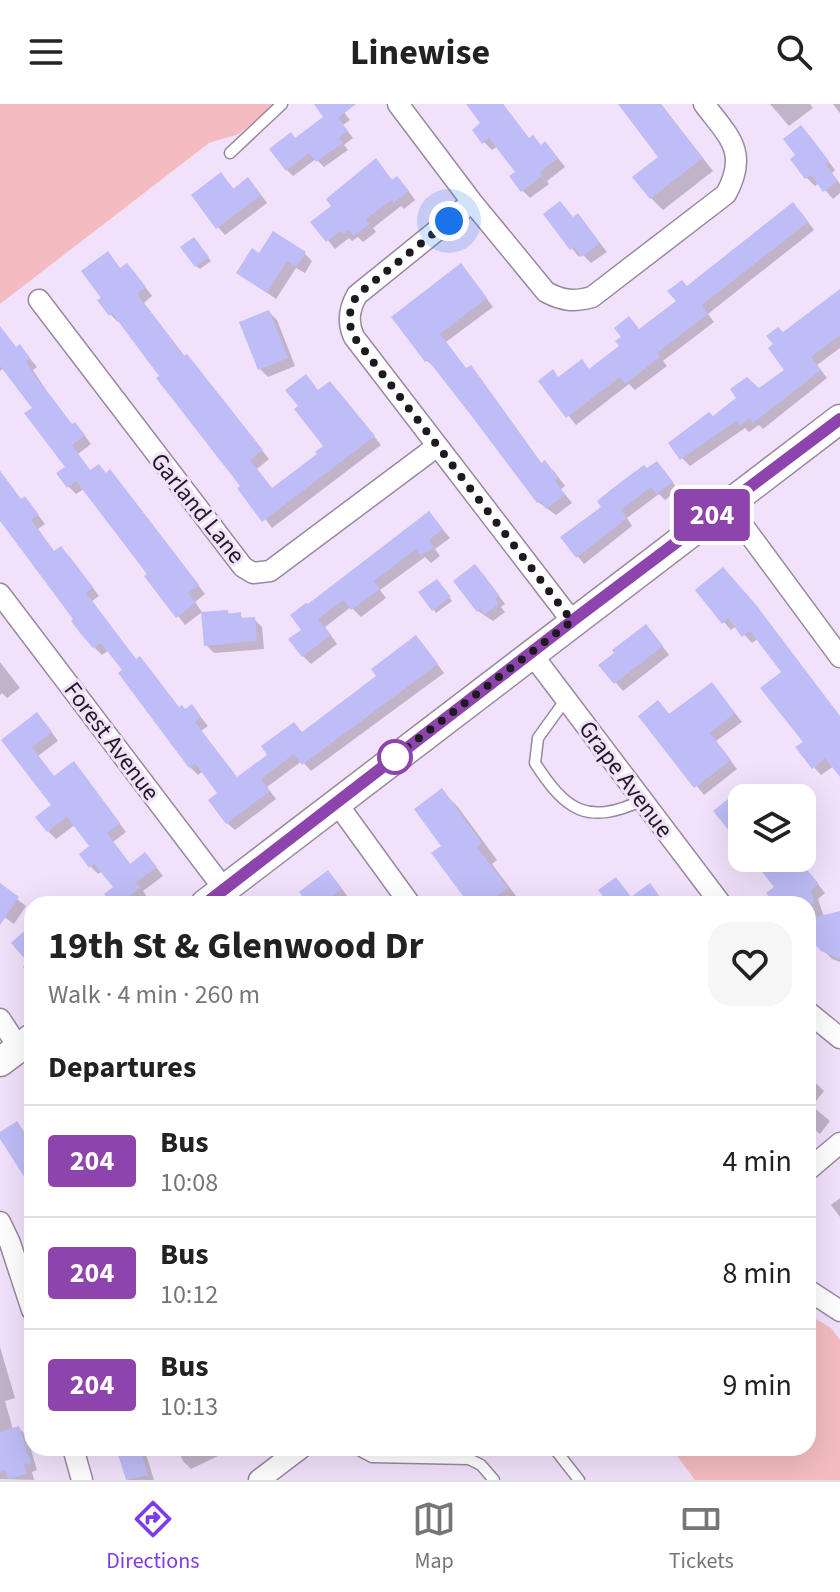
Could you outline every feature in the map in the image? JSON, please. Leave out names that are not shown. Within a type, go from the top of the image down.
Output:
[{"type":"street","points":[[398,104],[472,202],[546,292],[568,301],[592,297],[726,194],[736,175],[738,161],[734,145],[704,104]]},
{"type":"street","points":[[472,202],[357,295],[350,308],[350,328],[436,447],[572,621]]},
{"type":"street","name":"Garland Lane","points":[[39,300],[243,567],[253,573],[270,571],[436,447]]},
{"type":"street","points":[[214,896],[840,419]]},
{"type":"street","points":[[727,504],[840,657]]},
{"type":"street","name":"Forest Avenue","points":[[0,594],[214,896]]},
{"type":"street","name":"Grape Avenue","points":[[531,653],[715,896]]},
{"type":"street","points":[[336,802],[404,896]]},
{"type":"street","points":[[816,1018],[840,1038]]},
{"type":"street","points":[[0,1019],[17,1049]]},
{"type":"street","points":[[816,1163],[840,1143]]},
{"type":"street","points":[[0,1222],[24,1285]]},
{"type":"street","points":[[816,1295],[840,1311]]},
{"type":"street","points":[[75,1456],[82,1480]]},
{"type":"street","points":[[259,1480],[290,1456]]},
{"type":"lane","points":[[230,153],[282,104]]},
{"type":"lane","points":[[566,699],[538,738],[535,763],[554,792],[571,806],[597,815],[643,800]]},
{"type":"lane","points":[[370,1456],[469,1459],[481,1465],[494,1480]]},
{"type":"lane","points":[[560,1456],[579,1480]]},
{"type":"shaded area","points":[[0,104],[275,104],[239,134],[209,143],[0,304]]},
{"type":"shaded area","points":[[816,1319],[831,1328],[840,1340],[840,1480],[695,1480],[677,1456],[816,1456]]},
{"type":"building","points":[[314,104],[356,104],[338,118],[348,131],[339,138],[343,143],[316,162],[309,153],[286,171],[269,149],[291,132],[295,138],[323,117]]},
{"type":"building","points":[[466,104],[503,104],[529,138],[533,135],[541,145],[545,141],[558,158],[521,192],[509,176],[515,172],[489,138],[482,144],[472,130],[480,123]]},
{"type":"building","points":[[618,104],[660,104],[703,158],[650,199],[632,177],[658,157]]},
{"type":"building","points":[[801,125],[829,161],[825,164],[838,181],[823,192],[811,175],[805,179],[790,159],[795,155],[783,139]]},
{"type":"building","points":[[376,158],[392,180],[397,176],[409,191],[366,219],[370,224],[353,236],[349,230],[343,235],[341,231],[326,242],[310,222],[331,206],[326,199]]},
{"type":"building","points":[[221,172],[233,189],[248,177],[261,195],[216,229],[191,195]]},
{"type":"building","points":[[560,201],[573,217],[578,213],[600,243],[582,257],[574,247],[570,250],[543,214]]},
{"type":"building","points":[[793,202],[808,222],[702,305],[708,314],[657,353],[660,357],[625,384],[620,377],[566,418],[538,381],[553,369],[558,377],[582,359],[589,369],[619,346],[615,341],[621,337],[614,328],[629,316],[639,329],[676,301],[667,291],[682,280],[687,286]]},
{"type":"building","points":[[273,231],[306,252],[296,267],[287,261],[267,293],[236,273],[252,248],[259,253]]},
{"type":"building","points":[[194,237],[209,257],[195,267],[180,247]]},
{"type":"building","points":[[108,251],[120,268],[127,263],[146,287],[137,294],[263,450],[250,460],[272,488],[323,446],[294,409],[298,406],[285,390],[306,374],[318,390],[330,381],[375,436],[262,522],[237,488],[240,486],[156,378],[159,376],[112,313],[109,316],[97,300],[101,298],[81,271]]},
{"type":"building","points":[[461,263],[487,298],[440,334],[466,368],[471,365],[541,463],[545,460],[558,478],[555,480],[565,495],[546,509],[540,501],[537,503],[428,360],[425,362],[391,317]]},
{"type":"building","points":[[840,289],[840,335],[811,357],[821,370],[753,423],[750,418],[740,426],[736,421],[680,460],[668,443],[709,412],[713,416],[736,398],[730,389],[747,377],[759,388],[784,370],[768,348],[773,344],[766,336],[778,327],[783,332]]},
{"type":"building","points":[[269,310],[288,358],[258,370],[239,322]]},
{"type":"building","points":[[0,326],[16,347],[20,344],[30,358],[26,361],[38,380],[72,424],[75,422],[85,435],[72,445],[90,470],[99,464],[106,473],[110,469],[199,585],[188,593],[196,603],[176,618],[144,576],[147,574],[76,481],[67,488],[56,473],[65,467],[24,413],[32,408],[0,366]]},
{"type":"building","points":[[657,461],[673,482],[656,494],[651,487],[621,510],[627,518],[576,558],[560,537],[601,507],[597,501],[617,485],[644,465],[647,468]]},
{"type":"building","points":[[0,471],[21,499],[25,496],[39,515],[31,520],[54,551],[61,546],[93,587],[86,593],[136,659],[140,656],[179,707],[182,705],[185,709],[192,704],[201,717],[195,722],[237,777],[267,755],[261,746],[294,722],[302,732],[376,676],[371,669],[416,635],[438,664],[302,765],[294,754],[261,779],[270,791],[226,824],[208,800],[217,793],[195,763],[189,768],[118,673],[122,670],[101,643],[93,648],[80,633],[71,621],[73,619],[0,521]]},
{"type":"building","points":[[429,511],[443,529],[429,540],[434,547],[421,556],[416,549],[374,581],[380,589],[351,610],[343,600],[318,619],[331,635],[302,657],[288,639],[301,630],[290,615]]},
{"type":"building","points":[[475,564],[499,595],[495,598],[499,604],[484,615],[480,609],[477,612],[453,581]]},
{"type":"building","points":[[723,567],[757,606],[840,716],[840,777],[825,758],[812,769],[795,747],[803,742],[760,688],[781,672],[750,631],[742,637],[728,618],[722,624],[695,590]]},
{"type":"building","points":[[437,579],[451,597],[432,611],[418,592]]},
{"type":"building","points":[[228,610],[228,614],[241,612],[241,618],[255,617],[257,641],[204,646],[201,612]]},
{"type":"building","points":[[646,624],[663,646],[614,684],[598,665]]},
{"type":"building","points":[[712,682],[735,713],[710,733],[731,760],[694,788],[638,716],[658,700],[669,714]]},
{"type":"building","points":[[37,712],[52,732],[32,747],[54,776],[74,761],[120,823],[107,833],[130,864],[145,852],[157,867],[136,882],[140,888],[130,896],[105,896],[113,887],[94,864],[89,868],[79,854],[89,846],[67,817],[47,832],[35,817],[51,805],[1,740]]},
{"type":"building","points":[[442,788],[482,843],[477,847],[508,888],[497,896],[463,896],[431,853],[441,846],[414,809]]},
{"type":"building","points":[[728,799],[728,830],[713,811]]},
{"type":"building","points":[[328,870],[342,889],[333,896],[302,896],[299,892]]},
{"type":"building","points":[[762,872],[809,872],[819,884],[811,890],[813,896],[768,896],[766,893],[774,887]]},
{"type":"building","points":[[616,877],[630,896],[603,896],[598,890]]},
{"type":"building","points":[[0,883],[19,897],[0,925]]},
{"type":"building","points":[[650,883],[659,896],[632,896]]},
{"type":"building","points":[[840,911],[840,959],[816,946],[816,917]]},
{"type":"building","points":[[24,931],[24,958],[11,943]]},
{"type":"building","points":[[17,1121],[24,1132],[24,1176],[0,1139],[0,1132]]},
{"type":"building","points":[[19,1426],[24,1456],[29,1456],[31,1463],[24,1465],[27,1474],[8,1479],[5,1470],[0,1472],[0,1432]]},
{"type":"building","points":[[118,1456],[142,1456],[148,1475],[126,1480]]},
{"type":"bus line","name":"204","points":[[215,896],[840,419]]},
{"type":"route","points":[[395,757],[384,765],[572,621],[436,447],[350,328],[350,308],[357,295],[449,221]]}]
